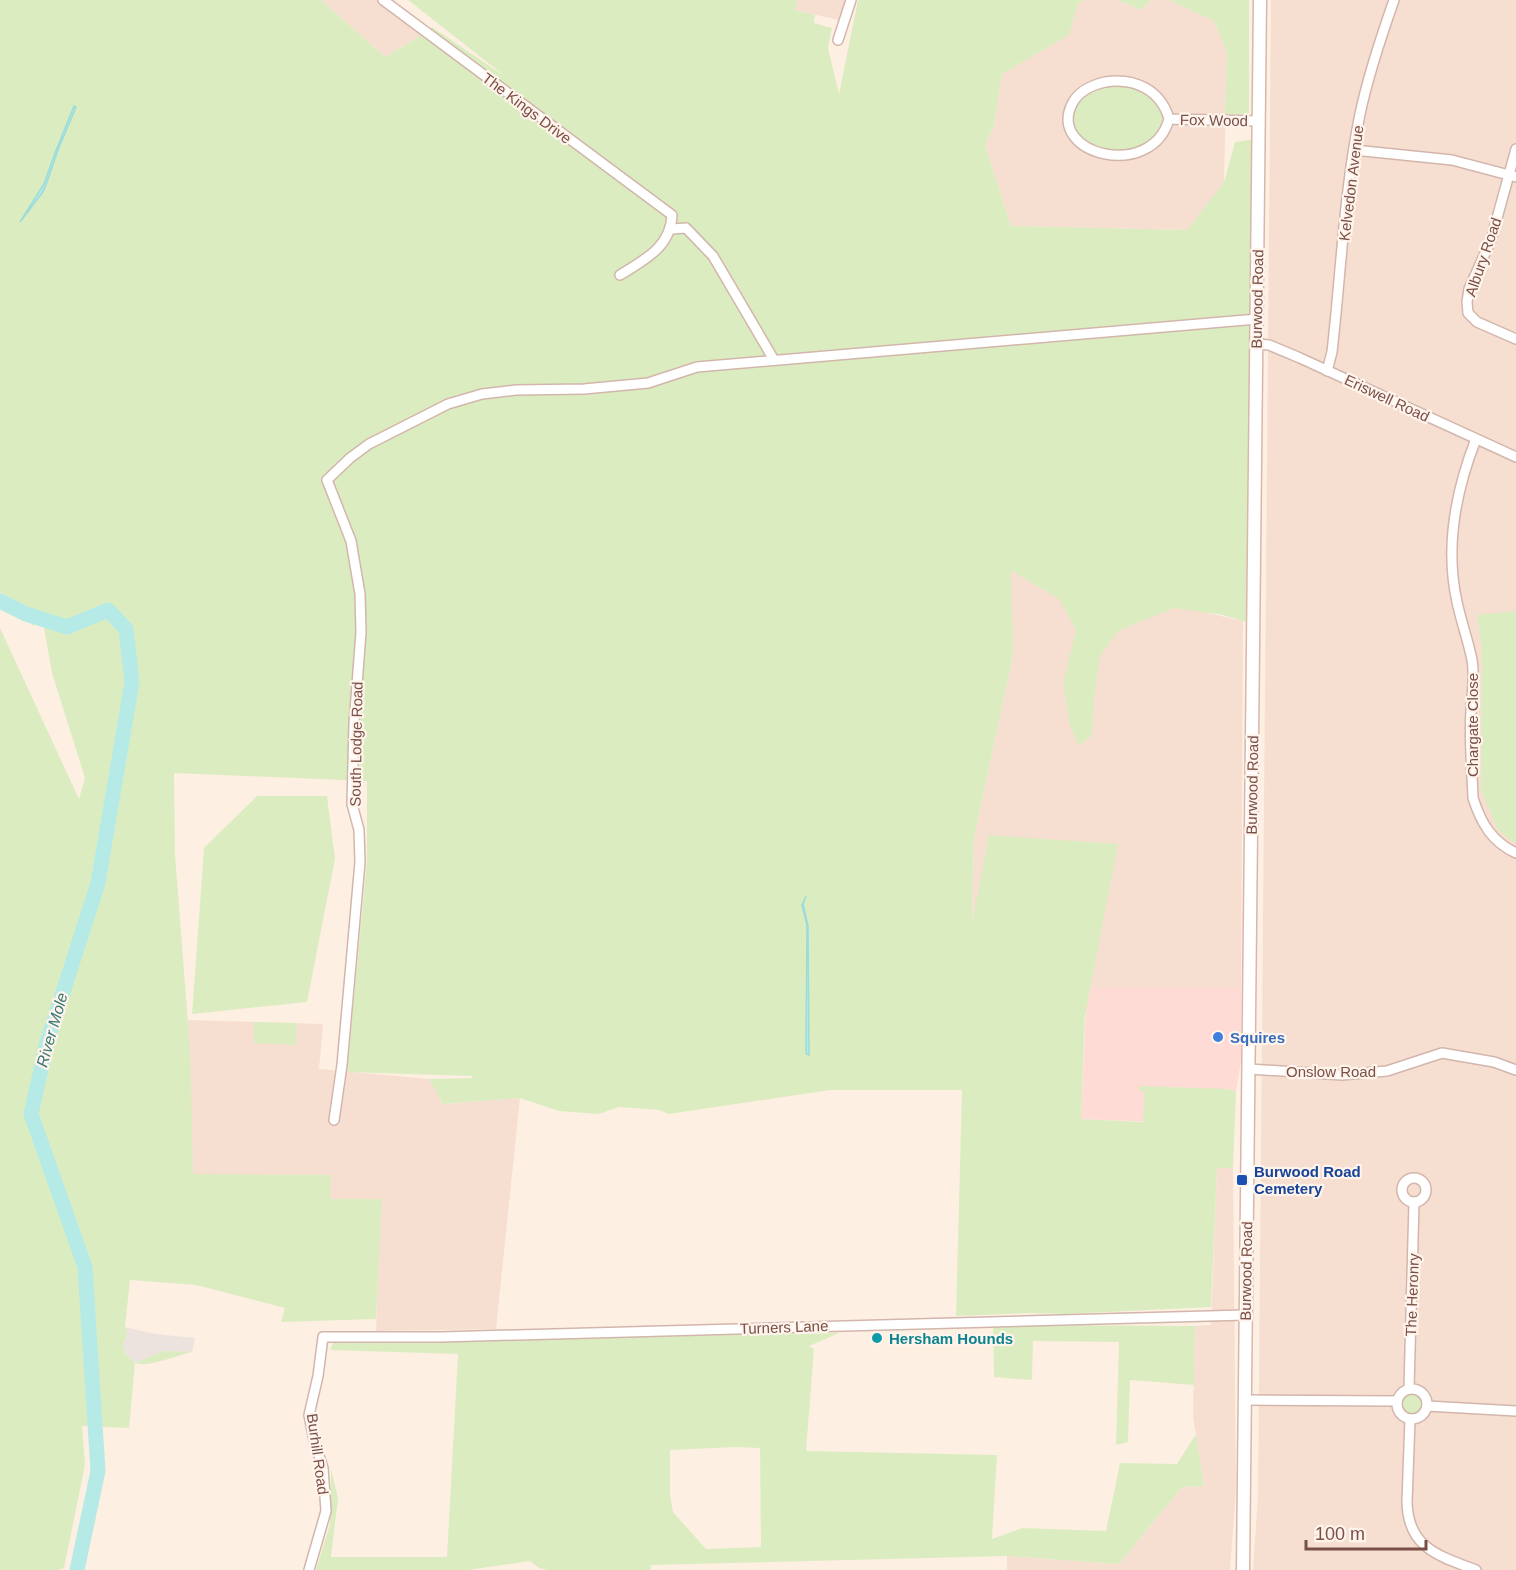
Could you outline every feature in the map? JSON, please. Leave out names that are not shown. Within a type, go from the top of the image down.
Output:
[{"type":"street","name":"The Kings Drive","points":[[383,0],[686,228],[713,256],[774,360]]},
{"type":"street","points":[[838,40],[851,0]]},
{"type":"street","name":"Burwood Road","points":[[1243,1570],[1260,0]]},
{"type":"street","name":"Kelvedon Avenue","points":[[1327,371],[1332,352],[1354,150],[1371,73],[1394,0]]},
{"type":"street","name":"Fox Wood","points":[[1119,81],[1140,85],[1154,93],[1164,104],[1169,119],[1163,134],[1153,144],[1137,152],[1119,156],[1104,154],[1084,146],[1075,137],[1068,114],[1073,101],[1084,91],[1098,84],[1119,81]]},
{"type":"street","name":"Fox Wood","points":[[1169,119],[1259,121]]},
{"type":"street","name":"Albury Road","points":[[1516,148],[1513,176],[1491,240],[1468,289],[1467,302],[1468,313],[1477,322],[1516,339]]},
{"type":"street","points":[[1354,150],[1452,160],[1513,176]]},
{"type":"street","points":[[620,275],[659,249],[672,229],[672,216]]},
{"type":"street","points":[[672,229],[686,228]]},
{"type":"street","points":[[774,360],[1257,320]]},
{"type":"street","name":"Eriswell Road","points":[[1256,344],[1272,346],[1516,458]]},
{"type":"street","name":"South Lodge Road","points":[[334,1120],[342,1065],[360,862],[359,830],[352,804],[360,594],[351,541],[327,480],[369,444],[448,404],[482,394],[648,383],[697,367],[774,360]]},
{"type":"street","name":"Chargate Close","points":[[1476,440],[1464,471],[1455,512],[1453,549],[1456,600],[1472,660],[1473,798],[1488,831],[1500,846],[1516,853]]},
{"type":"street","name":"Onslow Road","points":[[1249,1069],[1342,1075],[1387,1071],[1442,1053],[1494,1062],[1516,1070]]},
{"type":"street","name":"The Heronry","points":[[1409,1388],[1414,1202]]},
{"type":"street","name":"Turners Lane","points":[[323,1337],[441,1337],[1245,1315]]},
{"type":"street","name":"Burhill Road","points":[[309,1570],[326,1511],[323,1468],[309,1415],[318,1376],[323,1337]]},
{"type":"street","points":[[1409,1388],[1421,1391],[1427,1406],[1423,1414],[1410,1419],[1400,1414],[1396,1401],[1400,1393],[1409,1388]]},
{"type":"street","points":[[1244,1400],[1396,1401]]},
{"type":"street","points":[[1427,1406],[1516,1412]]},
{"type":"street","points":[[1410,1419],[1407,1509],[1411,1528],[1424,1546],[1476,1570]]},
{"type":"shaded area","points":[[321,0],[378,0],[423,34],[385,57]]},
{"type":"shaded area","points":[[797,0],[845,0],[839,20],[794,10]]},
{"type":"shaded area","points":[[1084,0],[1117,0],[1141,10],[1151,0],[1169,0],[1214,21],[1227,53],[1224,182],[1188,230],[1011,226],[985,145],[994,126],[1002,74],[1068,35],[1078,3]]},
{"type":"shaded area","points":[[1271,0],[1516,0],[1516,1570],[1253,1570],[1258,1496]]},
{"type":"shaded area","points":[[1010,569],[1243,621],[1241,987],[1087,987],[972,930],[974,838],[1013,655]]},
{"type":"shaded area","points":[[1087,987],[1241,987],[1241,1061],[1234,1125],[1081,1119]]},
{"type":"shaded area","points":[[188,1020],[323,1024],[319,1069],[429,1079],[443,1104],[520,1098],[496,1329],[376,1331],[381,1199],[329,1199],[331,1175],[193,1175]]},
{"type":"shaded area","points":[[1217,1167],[1233,1168],[1236,1489],[1230,1570],[1007,1570],[1007,1556],[1119,1564],[1182,1487],[1204,1486],[1193,1416],[1195,1326],[1211,1325]]},
{"type":"shaded area","points":[[125,1327],[155,1334],[195,1338],[192,1352],[163,1351],[135,1363],[126,1354],[123,1344],[128,1333]]},
{"type":"green space","points":[[0,0],[321,0],[385,57],[432,27],[506,77],[408,0],[797,0],[795,10],[815,15],[814,23],[832,28],[828,48],[839,94],[858,0],[1084,0],[1078,3],[1069,35],[1002,74],[994,126],[985,145],[1011,226],[1187,230],[1224,182],[1235,142],[1255,139],[1249,623],[1223,615],[1174,608],[1118,631],[1100,656],[1092,735],[1079,746],[1070,725],[1063,683],[1076,631],[1060,600],[1011,570],[1013,655],[974,838],[972,924],[989,835],[1118,844],[1085,1016],[1081,1119],[1143,1122],[1144,1091],[1139,1091],[1139,1086],[1229,1089],[1236,1092],[1233,1168],[1217,1168],[1211,1307],[1065,1314],[956,1316],[962,1090],[830,1090],[669,1114],[659,1110],[619,1107],[599,1114],[559,1111],[520,1098],[443,1104],[429,1079],[472,1078],[472,1076],[347,1072],[367,860],[367,781],[174,773],[175,854],[190,1049],[193,1174],[331,1175],[330,1199],[382,1199],[376,1319],[281,1322],[285,1308],[196,1285],[130,1280],[125,1327],[128,1333],[123,1344],[126,1354],[135,1363],[129,1428],[82,1426],[85,1465],[64,1568],[58,1570],[0,1570],[0,628],[79,799],[85,778],[52,673],[43,622],[33,626],[17,602],[0,593]]},
{"type":"green space","points":[[1117,0],[1151,0],[1141,10]]},
{"type":"green space","points":[[1169,0],[1249,0],[1249,115],[1225,114],[1227,53],[1214,21]]},
{"type":"green space","points":[[1123,84],[1149,95],[1161,108],[1162,123],[1154,136],[1140,146],[1122,151],[1102,149],[1082,139],[1076,132],[1072,118],[1078,104],[1096,88]]},
{"type":"green space","points":[[1516,611],[1516,844],[1498,830],[1481,790],[1482,647],[1477,615]]},
{"type":"green space","points":[[257,796],[327,796],[335,859],[307,1002],[192,1014],[204,848]]},
{"type":"green space","points":[[254,1022],[297,1023],[295,1045],[254,1043]]},
{"type":"green space","points":[[993,1325],[1195,1326],[1194,1385],[1130,1380],[1128,1442],[1116,1445],[1119,1342],[1033,1341],[1032,1380],[994,1377]]},
{"type":"green space","points":[[839,1333],[809,1346],[814,1349],[806,1451],[997,1455],[992,1539],[1022,1528],[1106,1531],[1120,1463],[1177,1464],[1196,1434],[1204,1486],[1182,1487],[1119,1564],[1007,1556],[651,1565],[651,1570],[547,1570],[539,1568],[530,1561],[468,1570],[316,1570],[330,1524],[331,1469],[338,1498],[331,1557],[447,1557],[458,1354],[330,1350],[333,1343]],"holes":[[[760,1448],[761,1547],[706,1549],[673,1512],[670,1495],[670,1450]]]},
{"type":"green space","points":[[163,1351],[192,1352],[155,1363],[135,1363]]},
{"type":"green space","points":[[1412,1391],[1421,1395],[1425,1404],[1421,1413],[1412,1417],[1403,1413],[1399,1404],[1403,1395]]},
{"type":"water","points":[[74,106],[76,107],[43,192],[20,222],[44,184]]},
{"type":"water","points":[[806,896],[803,904],[808,926],[809,1055],[806,1053],[807,925],[802,905]]},
{"type":"waterway","name":"River Mole","points":[[0,601],[26,614],[67,627],[108,610],[126,629],[132,682],[98,883],[47,1042],[31,1114],[85,1267],[98,1471],[77,1570]]},
{"type":"place","name":"Squires","points":[[1218,1037]]},
{"type":"place","name":"Burwood Road Cemetery","points":[[1242,1180]]},
{"type":"place","name":"Hersham Hounds","points":[[877,1338]]}]
